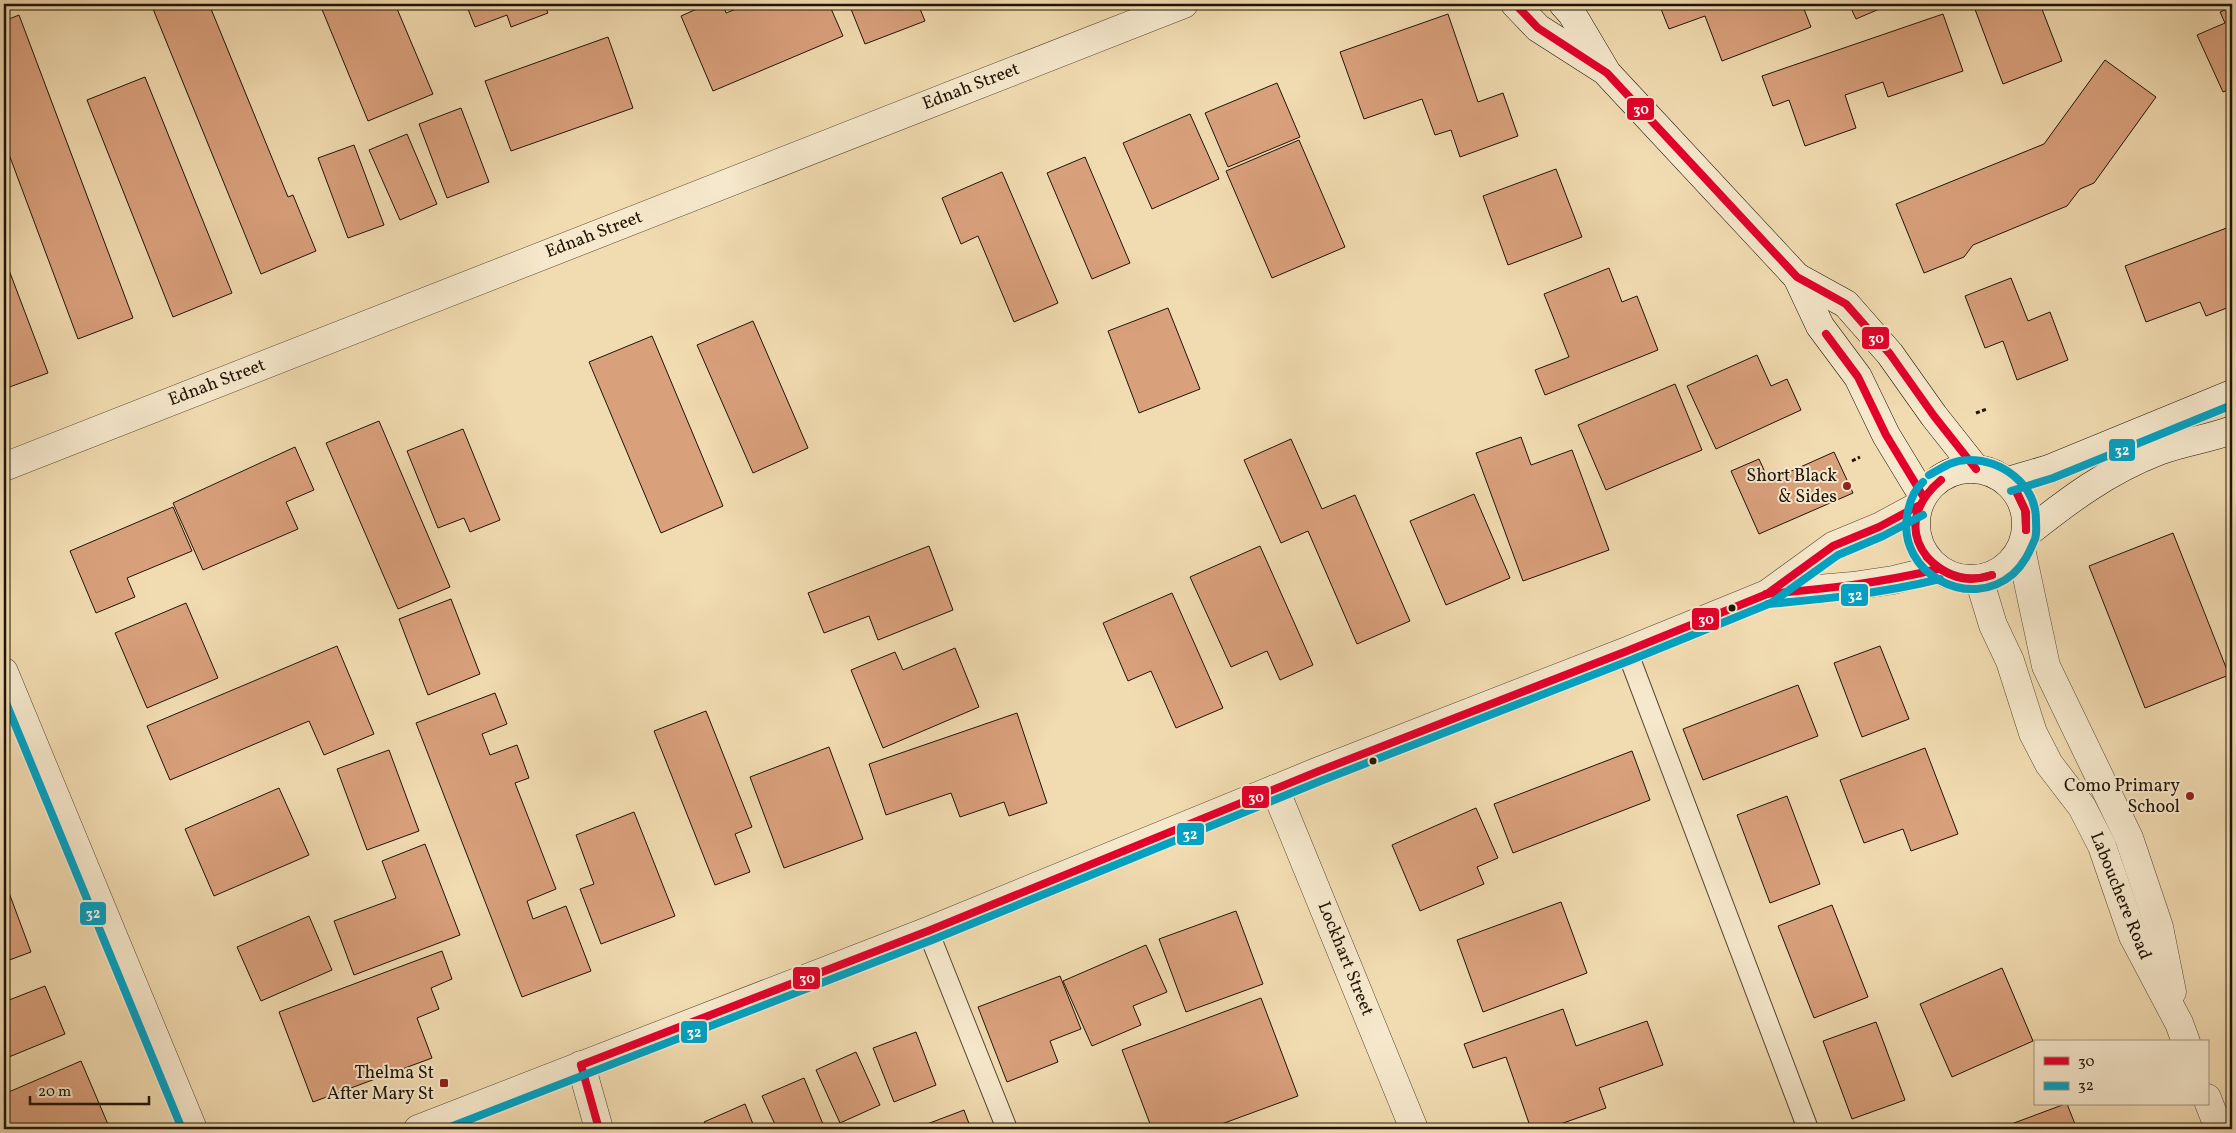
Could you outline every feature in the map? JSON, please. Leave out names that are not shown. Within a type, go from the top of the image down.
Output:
[{"type":"street","name":"Ednah Street","points":[[4,466],[1184,4]]},
{"type":"street","points":[[1515,4],[1538,28],[1607,73]]},
{"type":"street","points":[[1563,4],[1572,14],[1607,73],[1797,277],[1820,326],[1858,377],[1921,501]]},
{"type":"street","points":[[1797,277],[1846,304],[1890,354],[1934,416],[1976,469]]},
{"type":"street","points":[[2008,482],[2049,469],[2232,394]]},
{"type":"street","points":[[2024,541],[2026,514],[2020,496],[2008,482],[1993,473],[1976,469],[1960,470],[1946,475],[1933,484],[1921,501],[1916,523],[1918,541],[1926,556],[1938,569],[1950,576],[1964,579],[1979,579],[1996,574],[2011,564],[2024,541],[2059,508],[2112,471],[2160,450],[2232,430]]},
{"type":"street","points":[[418,1129],[928,931],[1275,789],[1628,651],[1767,594],[1834,546],[1878,527],[1921,501]]},
{"type":"street","name":"Labouchere Road","points":[[2024,541],[2046,666],[2129,838],[2159,927],[2182,1032]]},
{"type":"street","points":[[1767,594],[1853,586],[1893,580],[1938,569]]},
{"type":"street","name":"Labouchere Road","points":[[1979,579],[1993,625],[2010,661],[2034,732],[2049,764],[2082,807],[2102,846],[2133,936],[2182,1032]]},
{"type":"street","points":[[4,672],[193,1129]]},
{"type":"street","name":"Lockhart Street","points":[[1275,789],[1414,1129]]},
{"type":"street","points":[[581,1065],[599,1129]]},
{"type":"street","points":[[2208,1101],[2219,1129]]},
{"type":"lane","points":[[1628,651],[1808,1129]]},
{"type":"lane","points":[[928,931],[1007,1129]]},
{"type":"building","points":[[151,4],[209,4],[288,197],[293,195],[316,251],[261,274]]},
{"type":"building","points":[[329,4],[395,4],[433,94],[368,121],[321,7]]},
{"type":"building","points":[[466,4],[544,4],[548,13],[511,27],[507,15],[475,27]]},
{"type":"building","points":[[708,4],[723,4],[726,13],[749,4],[829,4],[843,36],[713,91],[681,16]]},
{"type":"building","points":[[849,4],[918,4],[925,21],[865,44]]},
{"type":"building","points":[[935,4],[951,4],[938,9]]},
{"type":"building","points":[[1659,4],[1802,4],[1811,27],[1722,61],[1705,16],[1669,29]]},
{"type":"building","points":[[1849,4],[1891,4],[1856,19]]},
{"type":"building","points":[[1973,4],[2040,4],[2062,61],[2003,84]]},
{"type":"building","points":[[2232,7],[2232,88],[2223,92],[2197,35],[2225,23],[2220,12]]},
{"type":"building","points":[[1448,14],[1478,102],[1503,93],[1518,136],[1460,157],[1451,130],[1435,135],[1422,99],[1364,119],[1340,52]]},
{"type":"building","points":[[1943,14],[1963,71],[1888,97],[1883,82],[1845,95],[1856,128],[1805,146],[1789,100],[1773,106],[1762,76]]},
{"type":"building","points":[[19,15],[133,318],[78,339],[4,141],[4,21]]},
{"type":"building","points":[[608,37],[633,108],[511,151],[485,81]]},
{"type":"building","points":[[2105,60],[2156,97],[2094,183],[2080,189],[2067,206],[1973,245],[1964,257],[1924,273],[1896,204],[2044,144]]},
{"type":"building","points":[[145,77],[232,293],[173,317],[87,100]]},
{"type":"building","points":[[1277,83],[1300,137],[1228,167],[1205,113]]},
{"type":"building","points":[[461,108],[489,182],[447,198],[419,124]]},
{"type":"building","points":[[1190,114],[1219,179],[1152,209],[1123,143]]},
{"type":"building","points":[[407,134],[437,204],[400,220],[369,150]]},
{"type":"building","points":[[1299,140],[1345,247],[1272,278],[1226,171]]},
{"type":"building","points":[[354,145],[384,225],[348,238],[318,158]]},
{"type":"building","points":[[1085,157],[1130,263],[1092,279],[1047,173]]},
{"type":"building","points":[[1556,169],[1582,237],[1508,265],[1483,196]]},
{"type":"building","points":[[1002,172],[1058,303],[1014,322],[978,236],[961,244],[942,198]]},
{"type":"building","points":[[2232,226],[2232,306],[2206,316],[2200,302],[2146,322],[2125,266]]},
{"type":"building","points":[[4,257],[48,373],[4,389]]},
{"type":"building","points":[[1609,268],[1622,302],[1637,296],[1658,350],[1545,395],[1535,370],[1569,357],[1544,294]]},
{"type":"building","points":[[2011,278],[2028,321],[2050,312],[2068,360],[2017,380],[2003,341],[1985,348],[1965,296]]},
{"type":"building","points":[[1168,308],[1200,389],[1139,413],[1108,331]]},
{"type":"building","points":[[753,321],[808,448],[753,473],[697,345]]},
{"type":"building","points":[[652,336],[723,506],[661,533],[589,362]]},
{"type":"building","points":[[1757,355],[1771,386],[1787,379],[1801,410],[1716,449],[1687,386]]},
{"type":"building","points":[[1675,384],[1702,450],[1606,490],[1578,425]]},
{"type":"building","points":[[379,421],[450,587],[398,609],[326,443]]},
{"type":"building","points":[[463,429],[500,520],[470,532],[464,518],[438,528],[407,451]]},
{"type":"building","points":[[1521,437],[1531,465],[1572,450],[1609,550],[1523,581],[1476,453]]},
{"type":"building","points":[[1291,439],[1322,509],[1355,495],[1410,621],[1357,644],[1308,531],[1281,543],[1244,460]]},
{"type":"building","points":[[295,447],[314,490],[286,502],[298,529],[203,570],[173,503]]},
{"type":"building","points":[[1834,452],[1853,493],[1759,534],[1731,471],[1759,459],[1769,481]]},
{"type":"building","points":[[1474,494],[1510,578],[1446,605],[1410,521]]},
{"type":"building","points":[[173,507],[192,551],[127,578],[135,597],[96,613],[70,551]]},
{"type":"building","points":[[2173,533],[2229,675],[2145,708],[2089,566]]},
{"type":"building","points":[[929,546],[953,610],[878,640],[869,616],[824,633],[808,593]]},
{"type":"building","points":[[1260,546],[1313,665],[1280,680],[1267,651],[1231,667],[1190,577]]},
{"type":"building","points":[[1172,593],[1223,708],[1176,728],[1151,671],[1128,681],[1103,623]]},
{"type":"building","points":[[451,599],[480,674],[428,695],[399,619]]},
{"type":"building","points":[[186,603],[218,678],[147,708],[115,633]]},
{"type":"building","points":[[337,646],[374,734],[324,755],[309,721],[170,780],[147,726]]},
{"type":"building","points":[[1880,646],[1909,719],[1862,737],[1834,663]]},
{"type":"building","points":[[955,648],[979,707],[883,748],[851,670],[895,652],[903,670]]},
{"type":"building","points":[[1798,685],[1818,736],[1703,780],[1683,729]]},
{"type":"building","points":[[495,693],[507,724],[482,734],[490,755],[517,745],[529,778],[515,783],[556,889],[527,901],[533,919],[566,906],[591,971],[522,997],[416,723]]},
{"type":"building","points":[[706,711],[752,827],[735,834],[750,872],[715,885],[654,731]]},
{"type":"building","points":[[1017,713],[1047,803],[1009,816],[1004,802],[960,817],[951,793],[886,815],[869,764]]},
{"type":"building","points":[[829,747],[863,839],[784,868],[750,777]]},
{"type":"building","points":[[1925,748],[1958,834],[1911,851],[1903,829],[1864,843],[1840,780]]},
{"type":"building","points":[[389,750],[419,831],[367,850],[337,769]]},
{"type":"building","points":[[1632,751],[1650,800],[1513,853],[1494,804]]},
{"type":"building","points":[[279,788],[309,855],[214,896],[185,829]]},
{"type":"building","points":[[1787,796],[1820,884],[1770,903],[1737,815]]},
{"type":"building","points":[[1476,808],[1498,858],[1477,867],[1484,884],[1420,911],[1392,845]]},
{"type":"building","points":[[634,812],[675,916],[601,944],[580,889],[594,884],[576,835]]},
{"type":"building","points":[[425,844],[460,935],[354,975],[334,921],[396,898],[382,861]]},
{"type":"building","points":[[8,890],[31,952],[4,962],[4,892]]},
{"type":"building","points":[[1561,902],[1587,973],[1483,1012],[1457,940]]},
{"type":"building","points":[[1832,905],[1868,997],[1814,1018],[1778,926]]},
{"type":"building","points":[[1236,911],[1263,984],[1186,1012],[1159,939]]},
{"type":"building","points":[[309,916],[332,970],[261,1001],[237,947]]},
{"type":"building","points":[[1146,945],[1167,992],[1133,1006],[1141,1025],[1092,1046],[1063,981]]},
{"type":"building","points":[[442,951],[452,979],[431,988],[439,1009],[417,1018],[432,1058],[313,1102],[279,1012]]},
{"type":"building","points":[[2002,968],[2033,1041],[1952,1077],[1920,1004]]},
{"type":"building","points":[[1060,976],[1081,1029],[1050,1041],[1058,1062],[1007,1082],[978,1007]]},
{"type":"building","points":[[45,986],[65,1034],[4,1059],[4,1002]]},
{"type":"building","points":[[1261,998],[1298,1096],[1208,1129],[1152,1129],[1122,1050]]},
{"type":"building","points":[[1563,1009],[1576,1046],[1647,1021],[1663,1065],[1599,1088],[1606,1108],[1546,1129],[1531,1129],[1506,1057],[1473,1068],[1464,1044]]},
{"type":"building","points":[[1876,1022],[1905,1100],[1852,1119],[1823,1041]]},
{"type":"building","points":[[916,1032],[936,1085],[894,1102],[873,1048]]},
{"type":"building","points":[[856,1052],[880,1105],[840,1123],[816,1070]]},
{"type":"building","points":[[81,1061],[110,1129],[4,1129],[4,1094]]},
{"type":"building","points":[[804,1078],[825,1129],[777,1129],[762,1096]]},
{"type":"building","points":[[745,1104],[755,1129],[708,1129],[704,1122]]},
{"type":"building","points":[[2060,1106],[2068,1106],[2077,1129],[1998,1129]]},
{"type":"building","points":[[964,1110],[971,1129],[914,1129]]},
{"type":"building","points":[[1628,1123],[1630,1129],[1611,1129]]},
{"type":"transit line","name":"30","points":[[1515,4],[1538,28],[1607,73],[1797,277],[1846,304],[1890,354],[1934,416],[1976,469]]},
{"type":"transit line","name":"30","points":[[1826,334],[1858,377],[1886,435],[1923,496]]},
{"type":"transit line","name":"32","points":[[2011,491],[2053,478],[2232,405]]},
{"type":"transit line","name":"32","points":[[1923,482],[1912,497],[1909,506],[1907,536],[1914,554],[1925,569],[1940,581],[1958,587],[1977,589],[1995,585],[2017,570],[2028,554],[2036,532],[2034,507],[2030,495],[2023,485],[2004,469],[1980,461],[1967,460],[1956,462],[1929,475]]},
{"type":"transit line","name":"30","points":[[1927,557],[1920,546],[1915,526],[1920,506],[1941,480]]},
{"type":"transit line","name":"30","points":[[2017,493],[2026,512],[2026,530]]},
{"type":"transit line","name":"30","points":[[2017,493],[2025,510],[2026,530]]},
{"type":"transit line","name":"30","points":[[581,1065],[928,931],[1319,771],[1627,651],[1767,594],[1833,546],[1879,527],[1918,506]]},
{"type":"transit line","name":"32","points":[[445,1129],[932,940],[1323,780],[1631,660],[1771,603],[1838,555],[1883,536],[1923,515]]},
{"type":"transit line","name":"30","points":[[1927,557],[1941,569],[1957,576],[1974,578],[1992,575]]},
{"type":"transit line","name":"30","points":[[1927,557],[1941,570],[1956,577],[1974,579],[1992,575]]},
{"type":"transit line","name":"30","points":[[1766,594],[1852,585],[1938,569]]},
{"type":"transit line","name":"32","points":[[1768,604],[1854,595],[1940,579]]},
{"type":"transit line","name":"32","points":[[4,698],[182,1129]]},
{"type":"transit line","name":"30","points":[[581,1065],[599,1129]]},
{"type":"place","name":"Short Black & Sides","points":[[1847,486]]},
{"type":"place","name":"Como Primary School","points":[[2190,796]]},
{"type":"place","name":"Thelma St After Mary St","points":[[444,1083]]}]
